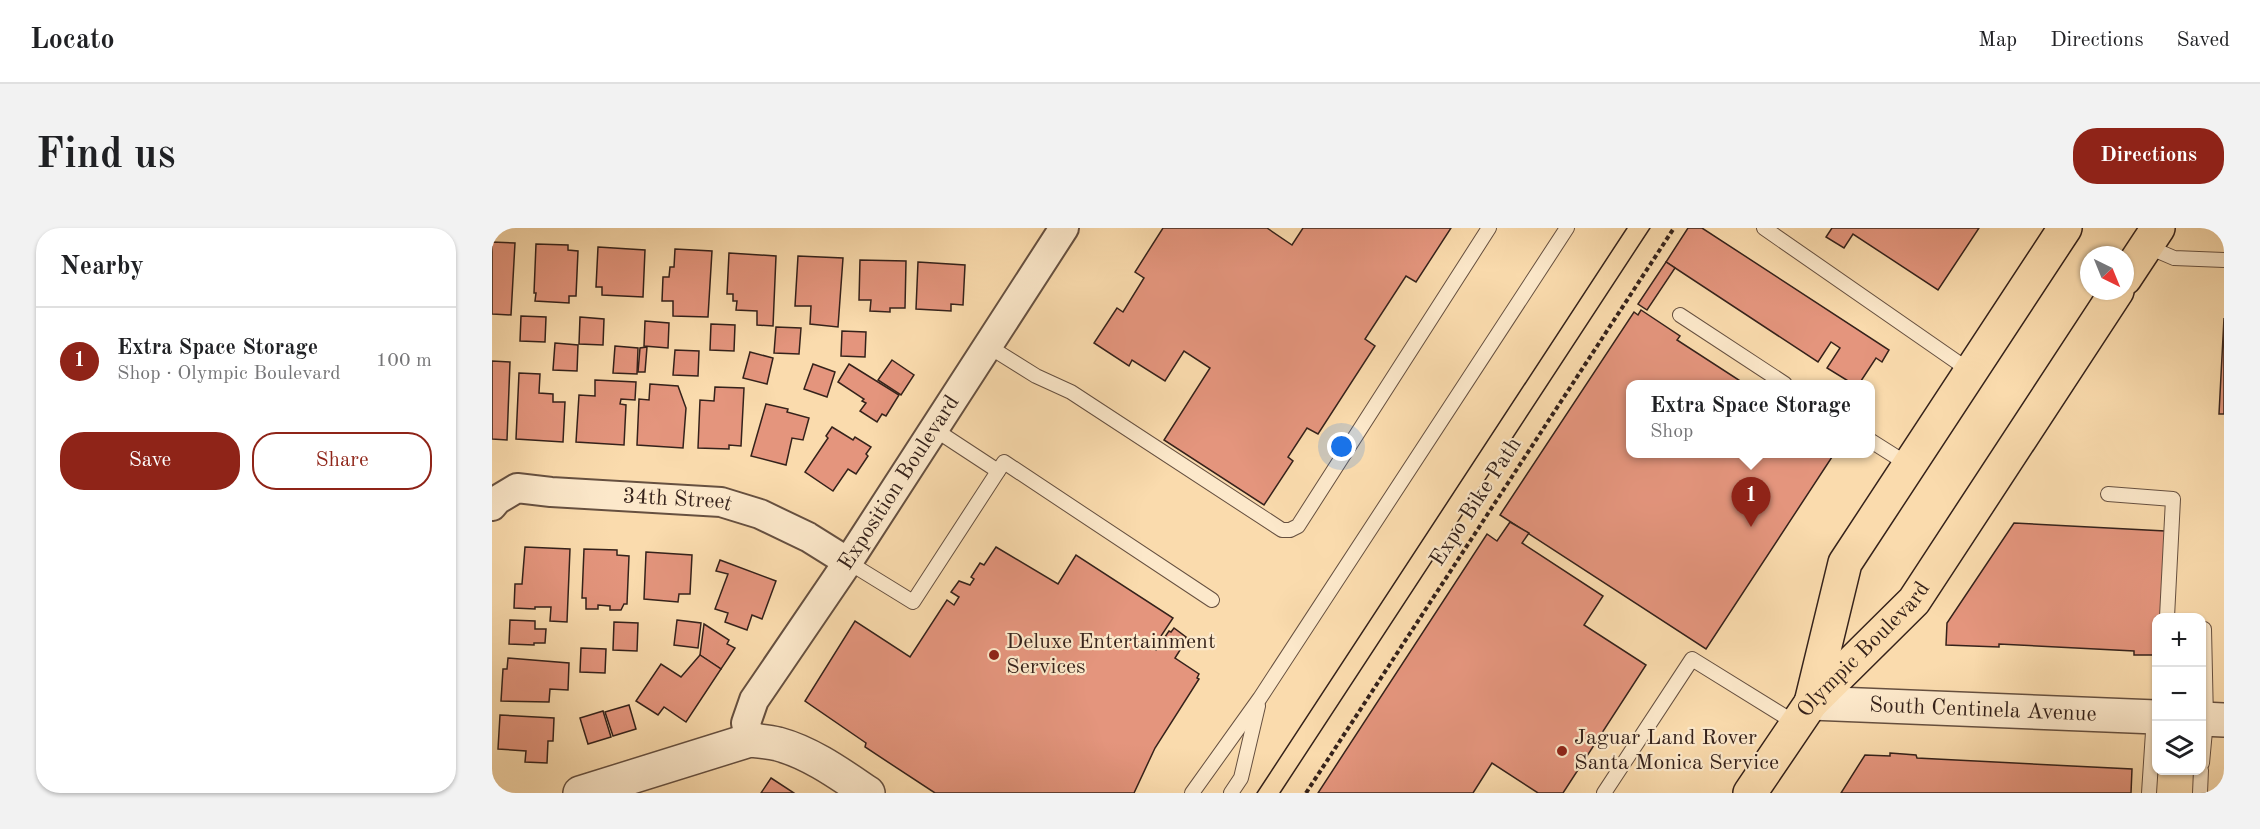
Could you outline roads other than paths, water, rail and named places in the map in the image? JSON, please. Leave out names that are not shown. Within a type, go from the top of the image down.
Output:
[{"type":"main road","name":"Olympic Boulevard","points":[[1804,714],[1845,563],[2064,228]]},
{"type":"main road","points":[[2134,264],[2152,237]]},
{"type":"main road","name":"Olympic Boulevard","points":[[1804,714],[1914,601],[2111,300]]},
{"type":"main road","points":[[1750,793],[1804,714]]},
{"type":"street","name":"Exposition Boulevard","points":[[750,740],[746,723],[754,700],[848,562],[1064,228]]},
{"type":"street","name":"34th Street","points":[[494,503],[517,488],[721,502],[770,519],[808,537],[848,562]]},
{"type":"street","name":"South Centinela Avenue","points":[[1804,714],[2152,717]]},
{"type":"street","points":[[580,793],[750,740],[778,744],[810,756],[868,793]]},
{"type":"lane","points":[[988,346],[1036,376],[1071,392],[1282,530],[1290,530],[1298,526],[1489,228]]},
{"type":"lane","points":[[1192,793],[1260,699],[1567,228]]},
{"type":"lane","points":[[1764,228],[1970,371]]},
{"type":"lane","points":[[2152,237],[2174,258],[2224,260]]},
{"type":"lane","points":[[1680,315],[1779,380]]},
{"type":"lane","points":[[934,429],[998,471]]},
{"type":"lane","points":[[1875,444],[1909,465]]},
{"type":"lane","points":[[848,562],[913,602],[1004,462],[1212,600]]},
{"type":"lane","points":[[2108,494],[2173,499],[2167,613]]},
{"type":"lane","points":[[2206,655],[2211,720],[2206,744]]},
{"type":"lane","points":[[1604,793],[1692,660],[1804,714]]},
{"type":"lane","points":[[1231,793],[1241,778],[1260,699]]},
{"type":"lane","points":[[2149,793],[2155,721]]},
{"type":"lane","points":[[2200,793],[2201,775]]},
{"type":"tram line","points":[[1257,793],[1627,228]]},
{"type":"tram line","points":[[1280,793],[1650,228]]},
{"type":"place","name":"Extra Space Storage","points":[[1751,527]]},
{"type":"place","name":"Deluxe Entertainment Services","points":[[994,655]]},
{"type":"place","name":"Jaguar Land Rover Santa Monica Service","points":[[1562,751]]}]
